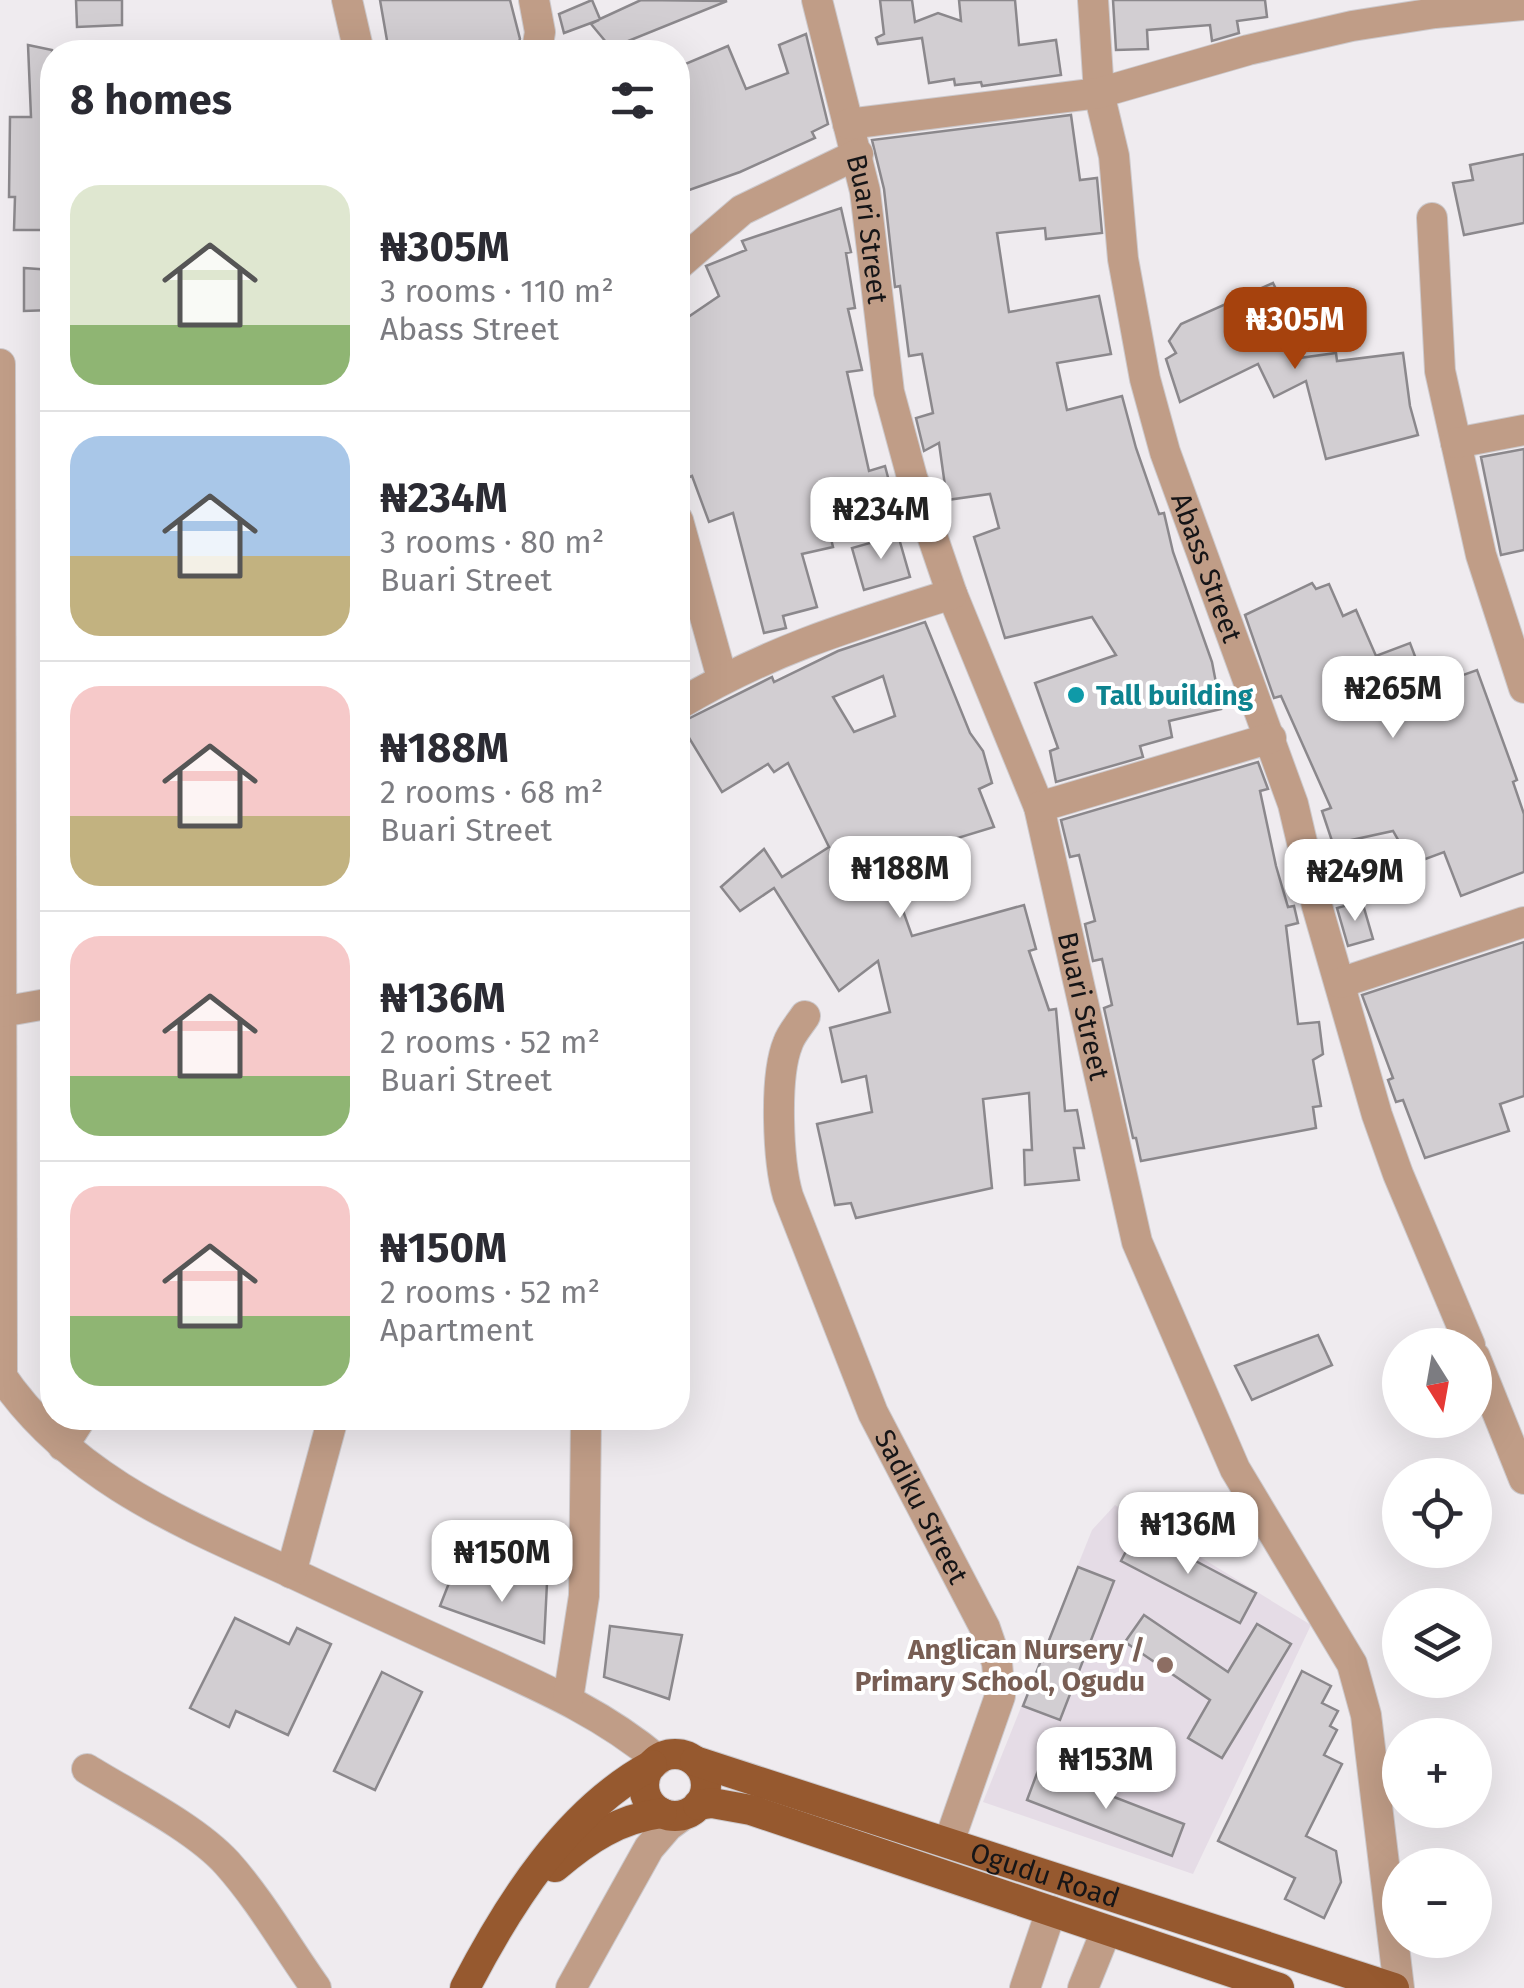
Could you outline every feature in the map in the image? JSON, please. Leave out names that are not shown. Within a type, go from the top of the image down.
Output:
[{"type":"main road","points":[[466,1988],[508,1916],[559,1840],[580,1816],[605,1794],[655,1762],[675,1754],[695,1761],[706,1786],[681,1811],[638,1816],[599,1833],[553,1868],[508,1916]]},
{"type":"main road","name":"Ogudu Road","points":[[695,1761],[1396,1988]]},
{"type":"main road","points":[[655,1762],[644,1788],[653,1806],[681,1811]]},
{"type":"main road","name":"Ogudu Road","points":[[681,1811],[712,1803],[751,1810],[1279,1988]]},
{"type":"street","points":[[347,0],[355,40]]},
{"type":"street","points":[[534,0],[539,40]]},
{"type":"street","name":"Buari Street","points":[[817,0],[858,154],[888,392],[952,594],[1039,807],[1137,1242],[1234,1468],[1352,1664],[1366,1714],[1396,1988]]},
{"type":"street","name":"Abass Street","points":[[1093,0],[1099,92],[1114,156],[1124,259],[1145,379],[1166,452],[1271,738],[1377,1116],[1463,1328]]},
{"type":"street","points":[[848,124],[1099,92],[1248,50],[1352,26],[1435,12],[1524,5]]},
{"type":"street","points":[[690,255],[742,210],[858,154]]},
{"type":"street","points":[[1432,218],[1440,371],[1481,555],[1524,688]]},
{"type":"street","points":[[0,364],[1,1375],[24,1410],[40,1425]]},
{"type":"street","points":[[1456,443],[1524,430]]},
{"type":"street","points":[[690,563],[722,678]]},
{"type":"street","points":[[690,698],[722,678],[817,636],[952,594]]},
{"type":"street","points":[[1039,807],[1271,738]]},
{"type":"street","points":[[1340,983],[1524,922]]},
{"type":"street","points":[[1,1012],[40,1005]]},
{"type":"street","name":"Sadiku Street","points":[[805,1016],[787,1044],[780,1105],[781,1172],[810,1258],[873,1413],[985,1628],[997,1662],[1000,1696],[949,1842]]},
{"type":"street","points":[[1492,1399],[1524,1479]]},
{"type":"street","points":[[46,1430],[101,1477],[159,1511],[224,1545],[568,1699],[627,1733],[655,1762]]},
{"type":"street","points":[[63,1446],[73,1430]]},
{"type":"street","points":[[291,1573],[330,1430]]},
{"type":"street","points":[[568,1699],[584,1596],[586,1430]]},
{"type":"street","points":[[86,1769],[171,1820],[224,1860],[268,1914],[316,1988]]},
{"type":"street","points":[[572,1988],[649,1848],[681,1811]]},
{"type":"street","points":[[1025,1988],[1050,1911]]},
{"type":"street","points":[[1083,1988],[1106,1932]]},
{"type":"shaded area","name":"Anglican Nursery / Primary School, Ogudu","points":[[1115,1505],[1311,1625],[1193,1874],[983,1802],[1092,1530]]},
{"type":"building","points":[[76,0],[122,0],[122,25],[77,27]]},
{"type":"building","points":[[380,0],[510,0],[520,39],[520,40],[387,40]]},
{"type":"building","points":[[592,0],[600,19],[641,0],[727,1],[631,40],[604,40],[591,24],[599,20],[564,33],[559,14]]},
{"type":"building","points":[[880,0],[912,0],[915,22],[938,13],[961,21],[959,0],[1015,0],[1019,45],[1056,40],[1061,75],[982,86],[981,82],[955,85],[954,79],[929,83],[922,38],[878,44],[876,38],[884,34]]},
{"type":"building","points":[[1113,0],[1265,0],[1267,17],[1237,21],[1239,33],[1212,41],[1210,25],[1147,30],[1148,49],[1116,50]]},
{"type":"building","points":[[806,34],[828,124],[812,132],[815,138],[690,190],[690,62],[728,46],[746,89],[788,73],[779,45]]},
{"type":"building","points":[[28,45],[40,48],[40,230],[14,230],[15,197],[9,197],[10,117],[31,117]]},
{"type":"building","points":[[1071,115],[1080,180],[1097,178],[1102,233],[1046,239],[1045,228],[997,233],[1009,312],[1099,296],[1111,354],[1057,363],[1067,410],[1122,396],[1136,448],[1159,514],[1164,513],[1173,552],[1212,662],[1221,709],[1169,721],[1172,737],[1140,746],[1143,757],[1056,782],[1050,751],[1058,748],[1035,683],[1116,655],[1092,617],[1005,638],[974,537],[999,528],[990,494],[947,500],[939,443],[924,451],[916,418],[933,413],[922,354],[909,356],[900,286],[895,287],[884,189],[872,140]]},
{"type":"building","points":[[1524,154],[1524,223],[1464,235],[1453,183],[1473,180],[1470,165]]},
{"type":"building","points":[[841,208],[851,252],[846,253],[855,308],[848,309],[862,370],[847,372],[869,471],[885,466],[894,500],[826,518],[833,547],[802,554],[817,607],[783,616],[786,628],[764,633],[733,513],[709,522],[690,477],[690,316],[719,296],[706,266],[746,250],[742,241]]},
{"type":"building","points":[[24,268],[40,269],[40,310],[24,311]]},
{"type":"building","points":[[1273,283],[1284,305],[1299,358],[1336,353],[1337,361],[1403,353],[1418,435],[1326,459],[1306,381],[1274,397],[1258,364],[1180,402],[1166,359],[1176,353],[1169,341],[1181,324]]},
{"type":"building","points":[[1524,449],[1524,550],[1501,555],[1481,457]]},
{"type":"building","points":[[898,535],[910,577],[864,590],[852,548]]},
{"type":"building","points":[[1312,583],[1316,589],[1329,584],[1343,616],[1356,610],[1376,656],[1410,643],[1427,688],[1477,670],[1517,780],[1513,782],[1524,814],[1524,872],[1461,896],[1444,852],[1412,864],[1393,831],[1333,844],[1322,811],[1331,808],[1281,696],[1274,698],[1245,615]]},
{"type":"building","points":[[925,622],[970,733],[983,751],[992,783],[979,789],[994,827],[885,860],[912,936],[1024,905],[1036,949],[1029,951],[1049,1010],[1056,1009],[1065,1111],[1077,1110],[1084,1148],[1074,1148],[1079,1180],[1025,1185],[1024,1150],[1032,1150],[1029,1093],[983,1099],[992,1188],[856,1218],[851,1203],[835,1205],[817,1124],[872,1112],[866,1076],[842,1082],[830,1028],[890,1012],[878,961],[839,991],[774,888],[740,911],[721,887],[764,849],[782,877],[829,847],[788,763],[774,772],[768,764],[722,792],[690,739],[690,718],[772,677],[774,682],[838,651]],"holes":[[[883,676],[895,716],[854,732],[833,697]]]},
{"type":"building","points":[[1258,762],[1268,789],[1260,791],[1276,866],[1288,907],[1294,906],[1298,923],[1286,926],[1298,1024],[1319,1022],[1323,1054],[1313,1060],[1321,1106],[1313,1107],[1316,1128],[1141,1161],[1104,1008],[1112,1005],[1102,959],[1093,961],[1085,924],[1095,921],[1079,855],[1070,857],[1061,820]]},
{"type":"building","points":[[1362,901],[1373,939],[1348,946],[1337,908]]},
{"type":"building","points":[[1524,942],[1524,1096],[1500,1104],[1509,1131],[1425,1158],[1403,1100],[1396,1102],[1388,1080],[1393,1078],[1362,995]]},
{"type":"building","points":[[1318,1335],[1332,1365],[1252,1400],[1235,1366]]},
{"type":"building","points":[[1137,1530],[1256,1593],[1240,1623],[1121,1561]]},
{"type":"building","points":[[1078,1567],[1114,1581],[1060,1720],[1023,1706]]},
{"type":"building","points":[[449,1583],[547,1583],[544,1643],[440,1606]]},
{"type":"building","points":[[1144,1615],[1228,1672],[1257,1624],[1291,1644],[1222,1758],[1188,1738],[1210,1700],[1125,1642]]},
{"type":"building","points":[[235,1618],[289,1644],[297,1628],[331,1644],[288,1735],[236,1711],[229,1727],[190,1708]]},
{"type":"building","points":[[610,1626],[682,1635],[669,1699],[604,1677]]},
{"type":"building","points":[[1302,1671],[1331,1686],[1322,1703],[1338,1711],[1330,1726],[1337,1730],[1324,1755],[1342,1764],[1306,1836],[1336,1851],[1341,1882],[1324,1918],[1285,1899],[1295,1878],[1218,1841]]},
{"type":"building","points":[[382,1672],[422,1692],[375,1790],[334,1771]]},
{"type":"building","points":[[1039,1768],[1184,1824],[1172,1856],[1027,1800]]},
{"type":"place","name":"Tall building","points":[[1076,695]]},
{"type":"place","name":"Anglican Nursery / Primary School, Ogudu","points":[[1165,1665]]}]
